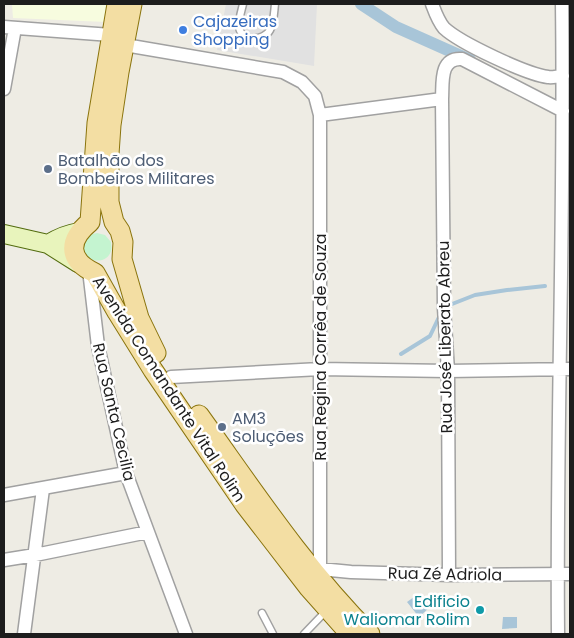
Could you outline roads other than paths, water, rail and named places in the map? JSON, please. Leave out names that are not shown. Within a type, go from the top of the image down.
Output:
[{"type":"main road","name":"Avenida Comandante Vital Rolim","points":[[117,4],[118,81],[109,154],[109,202],[114,222],[120,231],[123,242],[122,259],[140,318],[163,366],[296,550],[320,574],[345,610],[370,634]]},
{"type":"main road","name":"Avenida Comandante Vital Rolim","points":[[132,4],[118,40],[97,123],[85,227],[74,245],[74,252],[117,312],[245,505],[309,588],[350,634]]},
{"type":"main road","points":[[85,227],[101,219],[114,222]]},
{"type":"main road","points":[[87,268],[106,271],[122,259]]},
{"type":"street","points":[[432,4],[435,14],[444,27],[464,42],[510,64],[531,72],[563,80]]},
{"type":"street","points":[[558,634],[557,575],[565,368],[562,4]]},
{"type":"street","points":[[4,90],[10,27],[118,40],[282,72],[302,82],[315,96],[320,115],[442,99]]},
{"type":"street","name":"Rua José Liberato Abreu","points":[[449,575],[448,371],[444,308],[442,99],[446,64],[456,58],[462,59],[563,108]]},
{"type":"street","name":"Rua Regina Corrêa de Souza","points":[[320,115],[320,574]]},
{"type":"street","points":[[48,244],[85,227]]},
{"type":"street","points":[[4,234],[48,244],[87,268]]},
{"type":"street","name":"Rua Santa Cecilia","points":[[87,268],[98,346],[126,473],[186,634]]},
{"type":"street","points":[[171,377],[320,369],[448,371],[565,368]]},
{"type":"street","points":[[4,495],[126,473]]},
{"type":"street","points":[[24,634],[43,489]]},
{"type":"street","points":[[4,560],[148,532]]},
{"type":"street","name":"Rua Zé Adriola","points":[[320,574],[351,572],[449,575],[570,574]]},
{"type":"lane","points":[[243,4],[239,27],[246,36],[252,38],[266,36],[271,28],[275,4]]},
{"type":"lane","points":[[304,634],[328,609]]},
{"type":"lane","points":[[262,613],[273,634]]},
{"type":"water","points":[[418,594],[430,607],[419,617],[407,602]]},
{"type":"water","points":[[503,617],[517,617],[517,628],[502,629]]},
{"type":"waterway","points":[[361,4],[396,27],[470,60]]},
{"type":"waterway","points":[[447,306],[475,295],[545,286]]},
{"type":"waterway","points":[[401,354],[430,336],[440,315]]},
{"type":"place","name":"Cajazeiras Shopping","points":[[183,30]]},
{"type":"place","name":"Batalhão dos Bombeiros Militares","points":[[48,169]]},
{"type":"place","name":"AM3 Soluções","points":[[222,427]]},
{"type":"place","name":"Edificio Waliomar Rolim","points":[[480,610]]}]
